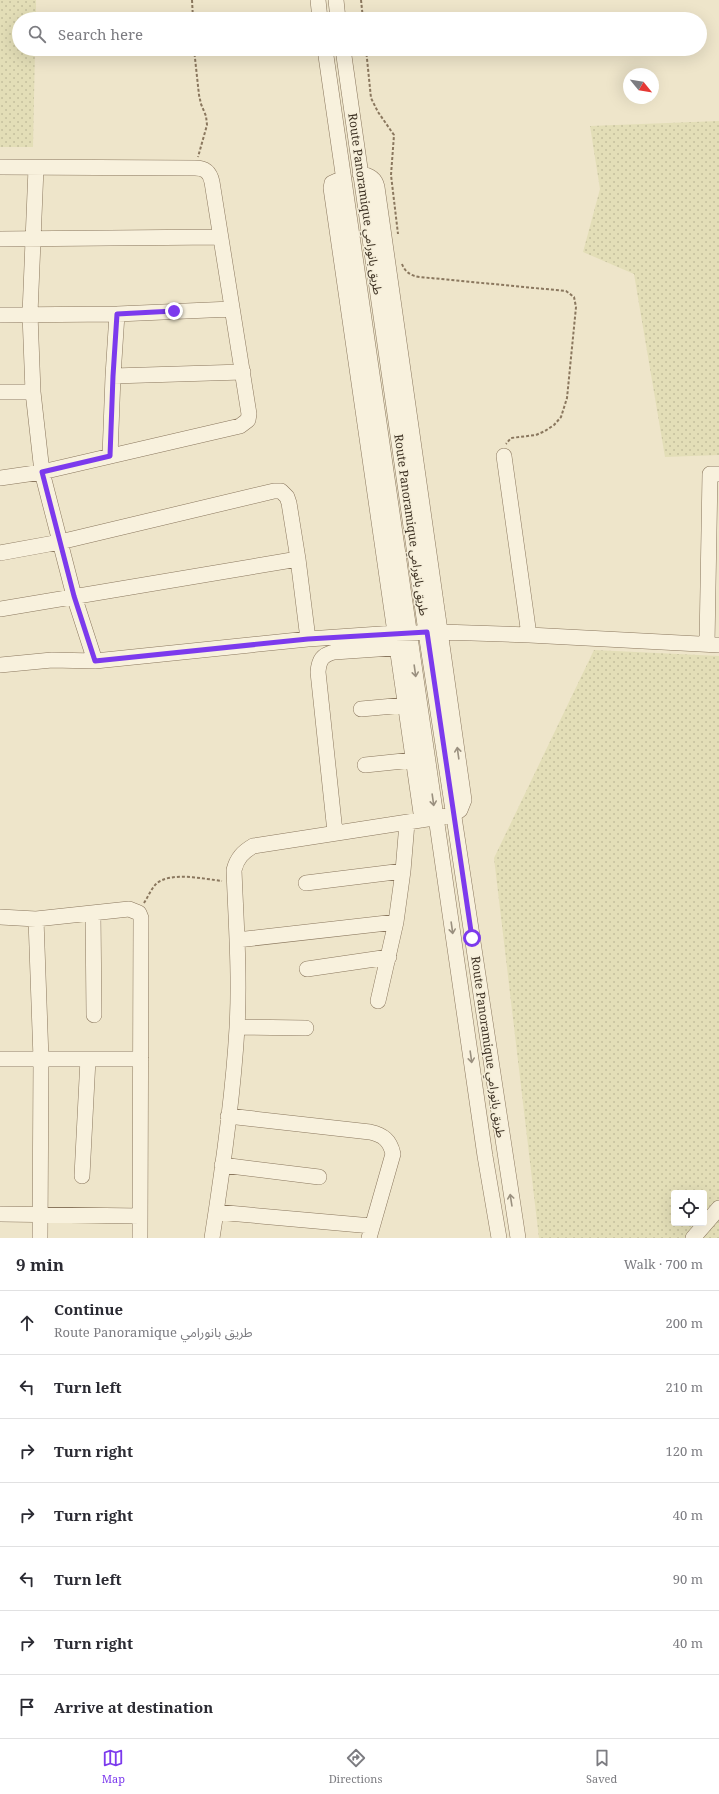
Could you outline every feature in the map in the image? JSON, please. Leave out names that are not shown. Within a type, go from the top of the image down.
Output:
[{"type":"street","points":[[318,0],[319,12]]},
{"type":"street","points":[[336,0],[337,12]]},
{"type":"street","name":"Route Panoramique طريق بانورامي","points":[[326,56],[343,178],[332,183],[331,188],[403,640],[429,819],[499,1238]]},
{"type":"street","name":"Route Panoramique طريق بانورامي","points":[[344,56],[360,174],[435,639],[453,815],[518,1238]]},
{"type":"street","points":[[338,145],[356,143]]},
{"type":"street","points":[[0,167],[195,168],[207,170],[211,175],[249,414],[248,420],[240,426],[42,472],[0,478]]},
{"type":"street","points":[[36,168],[30,314],[33,392],[42,472],[74,596],[95,661]]},
{"type":"street","points":[[0,239],[220,237]]},
{"type":"street","points":[[0,315],[117,314],[232,309]]},
{"type":"street","points":[[110,456],[117,314]]},
{"type":"street","points":[[113,376],[243,372]]},
{"type":"street","points":[[0,392],[33,392]]},
{"type":"street","points":[[504,456],[529,635]]},
{"type":"street","points":[[0,665],[52,660],[95,661],[308,639],[403,640],[529,635],[713,645],[710,474],[719,474]]},
{"type":"street","points":[[0,553],[60,542],[277,491],[284,494],[289,503],[308,639]]},
{"type":"street","points":[[0,609],[298,559]]},
{"type":"street","points":[[403,640],[405,705],[413,760],[429,819]]},
{"type":"street","points":[[336,832],[318,672],[321,658],[334,652],[403,640]]},
{"type":"street","points":[[362,710],[405,705]]},
{"type":"street","points":[[366,765],[413,760]]},
{"type":"street","points":[[212,1238],[228,1116],[237,1027],[235,882],[236,863],[240,855],[253,846],[453,815]]},
{"type":"street","points":[[378,1001],[396,922],[403,871],[407,823]]},
{"type":"street","points":[[306,883],[403,871]]},
{"type":"street","points":[[0,917],[36,919],[129,909],[139,913],[142,925],[140,1238]]},
{"type":"street","points":[[93,913],[94,1015]]},
{"type":"street","points":[[36,919],[41,1059],[40,1238]]},
{"type":"street","points":[[237,940],[396,922]]},
{"type":"street","points":[[307,969],[389,957]]},
{"type":"street","points":[[237,1027],[306,1028]]},
{"type":"street","points":[[0,1058],[140,1059]]},
{"type":"street","points":[[82,1176],[88,1059]]},
{"type":"street","points":[[216,1212],[370,1232],[393,1154],[391,1145],[385,1138],[370,1132],[228,1116]]},
{"type":"street","points":[[222,1165],[319,1177]]},
{"type":"street","points":[[694,1238],[719,1208]]},
{"type":"street","points":[[0,1214],[140,1216]]},
{"type":"path","points":[[192,0],[192,12]]},
{"type":"path","points":[[361,0],[362,12]]},
{"type":"path","points":[[195,56],[199,95],[206,116],[207,125],[195,168]]},
{"type":"path","points":[[367,56],[371,98],[378,112],[394,135],[391,175],[398,237]]},
{"type":"path","points":[[400,258],[402,266],[406,272],[412,276],[566,291],[574,297],[576,307],[567,398],[561,417],[554,425],[545,431],[511,438],[506,443],[504,456]]},
{"type":"path","points":[[139,913],[157,884],[170,878],[181,877],[235,882]]},
{"type":"shaded area","points":[[0,0],[36,0],[36,12],[12,12],[12,56],[35,56],[33,147],[0,147]]},
{"type":"shaded area","points":[[719,121],[719,455],[665,457],[634,274],[583,252],[600,189],[590,126]]},
{"type":"shaded area","points":[[594,650],[719,656],[719,1238],[539,1238],[494,858]]},
{"type":"route","points":[[174,311],[117,314],[110,456],[42,472],[74,596],[95,661],[308,639],[427,632],[472,938]]}]
